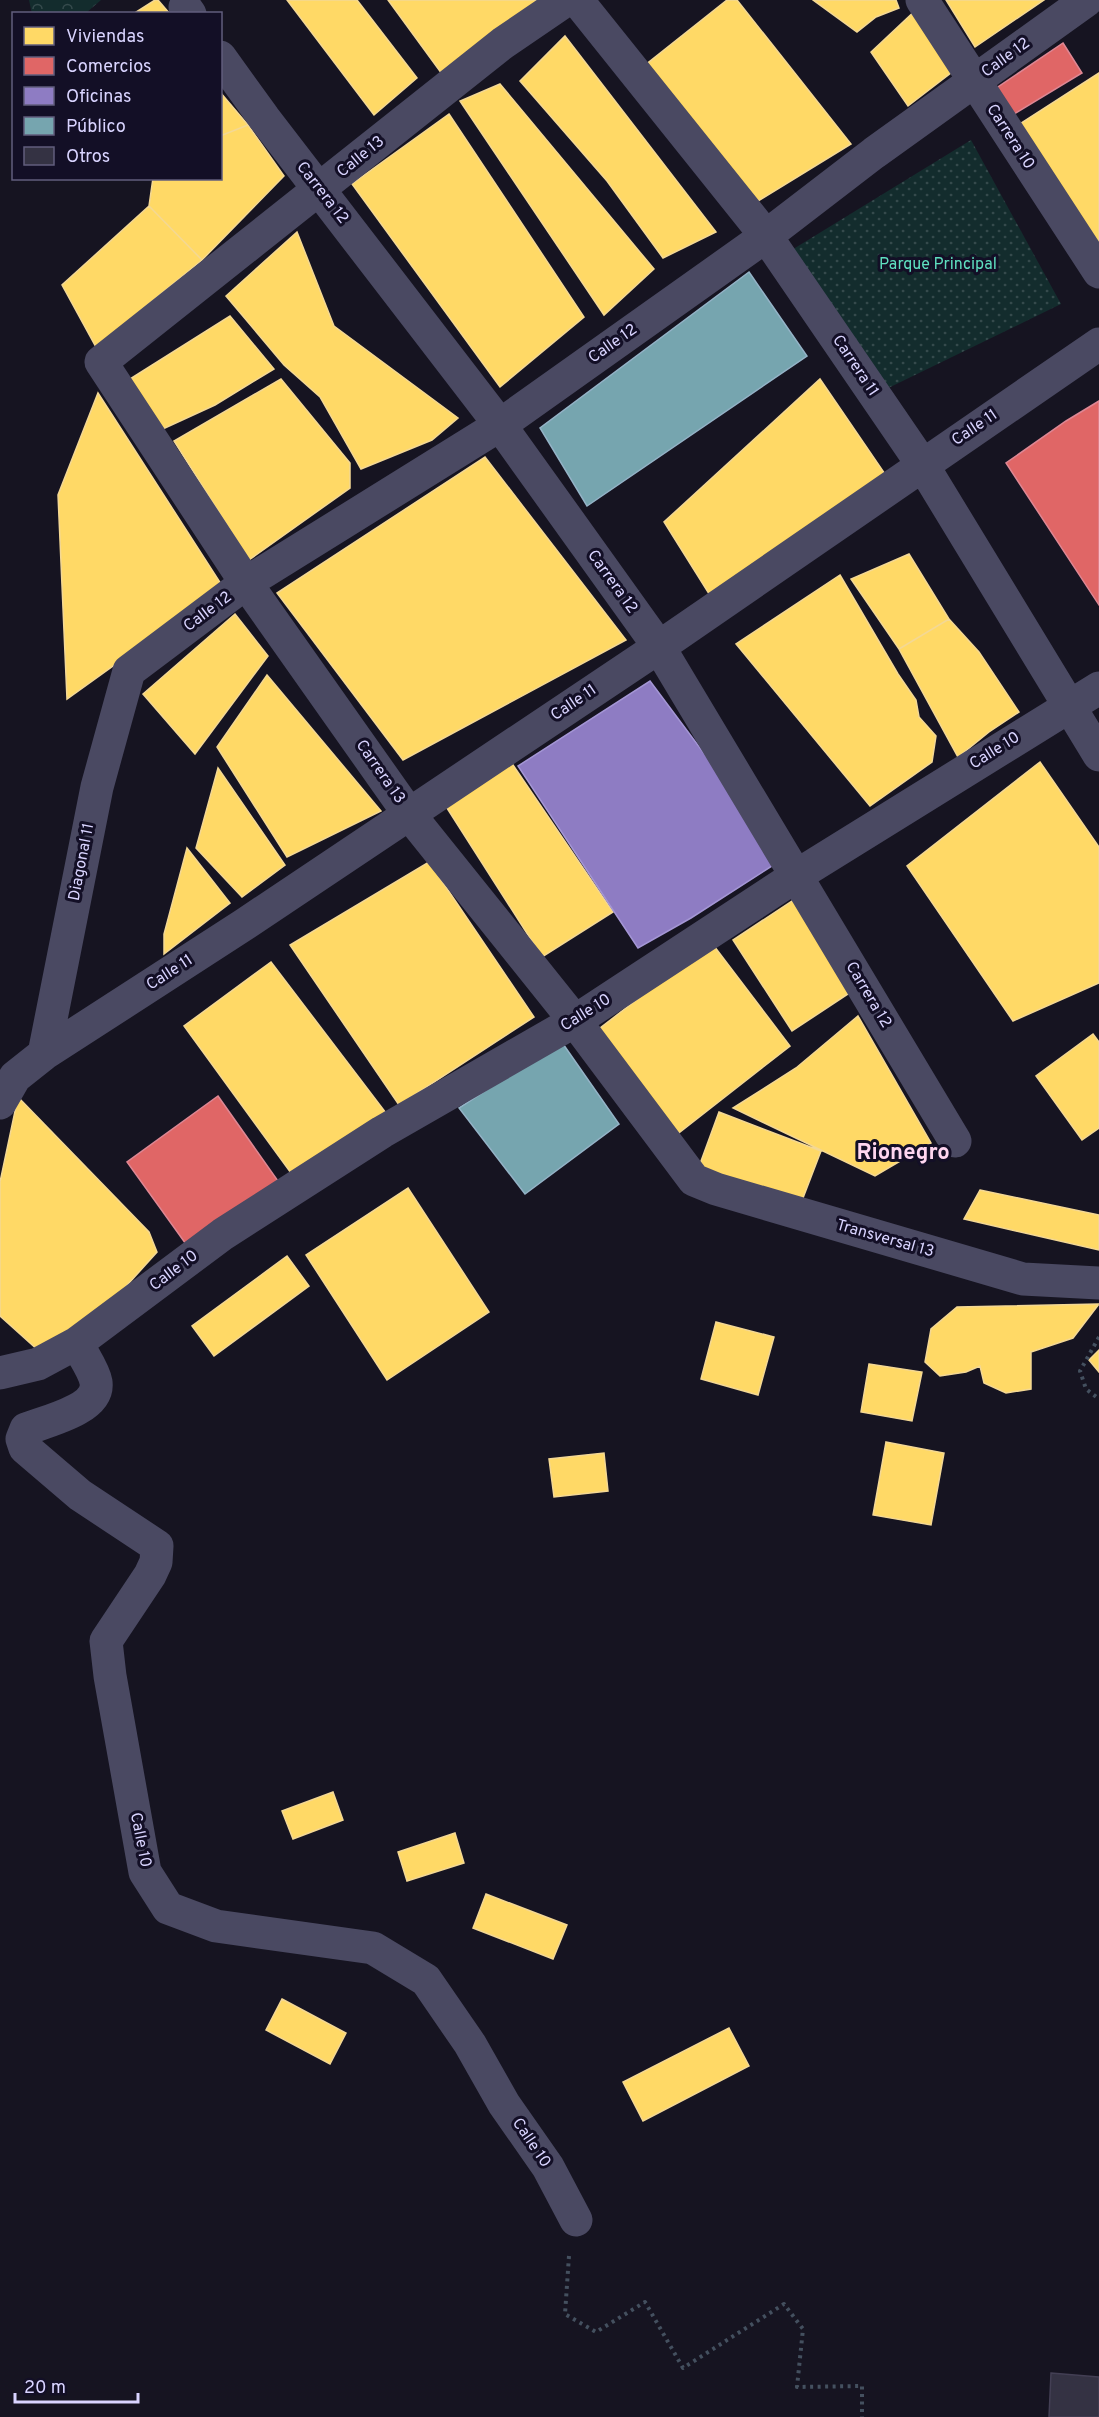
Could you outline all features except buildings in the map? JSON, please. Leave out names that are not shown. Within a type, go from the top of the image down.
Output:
[{"type":"street","name":"Calle 13","points":[[101,362],[503,43],[566,0]]},
{"type":"street","name":"Carrera 11","points":[[577,0],[766,236],[922,464],[1099,755]]},
{"type":"street","name":"Carrera 10","points":[[922,0],[973,82],[1099,273]]},
{"type":"street","name":"Calle 12","points":[[129,671],[246,583],[500,425],[766,236],[874,153],[1087,0]]},
{"type":"street","name":"Carrera 12","points":[[222,60],[500,425],[658,647],[955,1141]]},
{"type":"street","name":"Calle 11","points":[[0,1104],[15,1077],[44,1054],[658,647],[1099,344]]},
{"type":"street","name":"Carrera 13","points":[[101,362],[246,583],[409,814],[575,1021],[683,1164]]},
{"type":"street","name":"Diagonal 11","points":[[44,1054],[97,787],[129,671]]},
{"type":"street","name":"Calle 10","points":[[0,1373],[39,1364],[76,1343],[232,1228],[382,1132],[575,1021],[796,876],[1099,688]]},
{"type":"street","name":"Transversal 13","points":[[683,1164],[694,1180],[716,1189],[1023,1279],[1099,1283]]},
{"type":"street","name":"Calle 10","points":[[76,1343],[96,1381],[94,1395],[84,1406],[26,1429],[22,1439],[25,1448],[80,1495],[157,1546],[156,1562],[150,1575],[106,1641],[110,1676],[145,1872],[168,1908],[216,1926],[373,1948],[426,1980],[470,2044],[504,2104],[548,2167],[576,2220]]},
{"type":"path","points":[[1099,1337],[1080,1371],[1086,1389],[1099,1399]]},
{"type":"path","points":[[576,2220],[570,2242],[565,2314],[596,2332],[645,2301],[683,2368],[784,2304],[803,2329],[797,2387],[862,2386],[862,2417]]},
{"type":"green space","points":[[29,0],[101,0],[87,12],[32,12]]},
{"type":"green space","name":"Parque Principal","points":[[971,140],[1061,304],[880,392],[777,259]]},
{"type":"district","name":"Rionegro","points":[[903,1153]]}]
